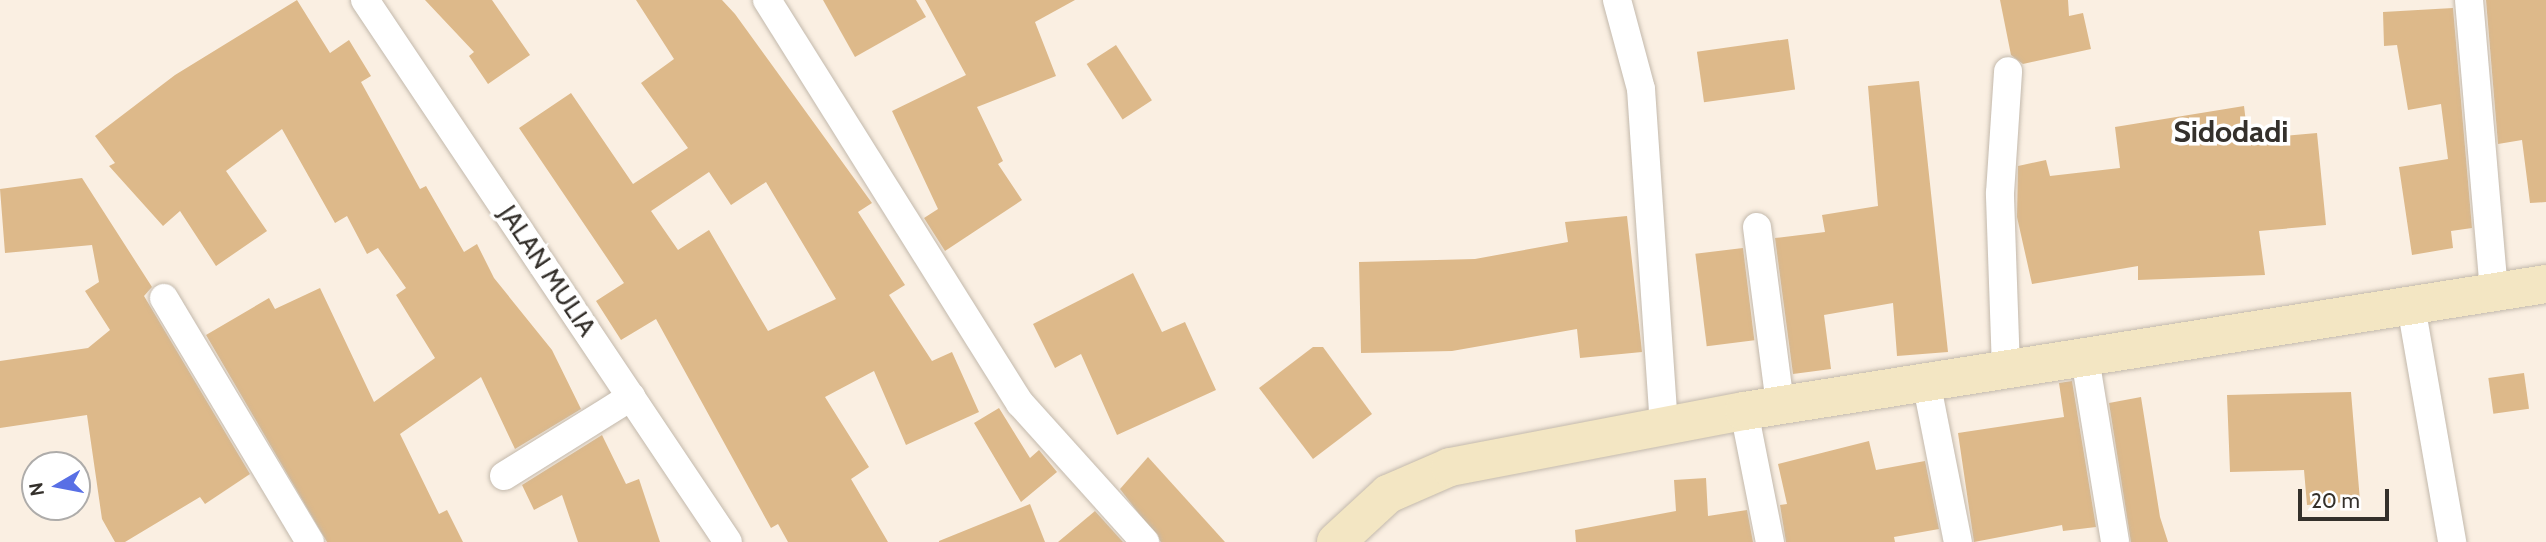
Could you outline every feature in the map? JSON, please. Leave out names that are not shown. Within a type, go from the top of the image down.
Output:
[{"type":"main road","points":[[1336,542],[1414,478],[1664,425],[1762,408],[2546,285]]},
{"type":"street","name":"JALAN MULIA","points":[[365,0],[728,542]]},
{"type":"street","points":[[767,0],[1020,403],[1145,542]]},
{"type":"street","points":[[2469,0],[2494,293]]},
{"type":"street","points":[[1628,2],[1641,89],[1664,425]]},
{"type":"street","points":[[2006,369],[2000,193],[2008,71]]},
{"type":"street","points":[[1757,227],[1762,408],[1770,542]]},
{"type":"street","points":[[164,298],[310,542]]},
{"type":"street","points":[[2411,306],[2452,542]]},
{"type":"street","points":[[2085,358],[2115,542]]},
{"type":"street","points":[[1926,381],[1958,542]]},
{"type":"street","points":[[504,476],[631,397]]},
{"type":"building","points":[[297,0],[330,53],[349,40],[371,76],[361,82],[420,189],[426,186],[464,252],[477,244],[494,278],[552,350],[581,409],[515,449],[481,377],[400,434],[439,514],[447,510],[463,542],[327,542],[206,335],[269,298],[275,309],[320,288],[374,402],[435,358],[396,295],[406,288],[378,248],[367,254],[347,216],[335,223],[282,129],[226,171],[267,231],[216,266],[180,211],[163,226],[109,166],[115,163],[95,136],[175,75]]},
{"type":"building","points":[[425,0],[492,0],[530,55],[488,84],[469,56],[474,52]]},
{"type":"building","points":[[636,0],[722,0],[735,14],[872,203],[858,212],[905,285],[889,295],[932,361],[952,352],[979,412],[906,445],[874,371],[825,397],[869,467],[851,479],[888,542],[788,542],[778,524],[771,528],[656,319],[621,340],[596,301],[624,283],[519,128],[571,93],[633,184],[688,148],[641,83],[674,59]],"holes":[[[709,172],[731,205],[766,182],[836,299],[768,331],[709,230],[678,250],[651,211]]]},
{"type":"building","points":[[823,0],[916,0],[926,17],[855,57]]},
{"type":"building","points":[[925,0],[1075,0],[1035,22],[1056,76],[977,107],[1003,161],[998,164],[1022,200],[945,251],[924,218],[938,209],[892,111],[966,75]]},
{"type":"building","points":[[2000,0],[2068,0],[2069,16],[2083,13],[2091,49],[2023,64],[2011,55]]},
{"type":"building","points":[[2486,0],[2546,0],[2546,202],[2530,203],[2522,140],[2498,144]]},
{"type":"building","points":[[2453,8],[2472,228],[2451,231],[2453,248],[2412,255],[2399,167],[2448,159],[2441,104],[2408,110],[2397,45],[2384,46],[2383,12]]},
{"type":"building","points":[[1788,39],[1795,90],[1704,102],[1697,52]]},
{"type":"building","points":[[1116,45],[1152,100],[1123,119],[1087,64]]},
{"type":"building","points":[[1919,81],[1948,352],[1897,356],[1893,303],[1824,315],[1831,369],[1793,374],[1775,238],[1825,232],[1822,215],[1878,206],[1868,86]]},
{"type":"building","points":[[2244,106],[2248,139],[2317,133],[2326,225],[2259,231],[2265,275],[2138,280],[2138,266],[2032,284],[2017,217],[2018,166],[2046,160],[2050,176],[2120,168],[2115,127]]},
{"type":"building","points":[[82,178],[152,287],[144,296],[250,474],[205,504],[200,497],[125,542],[115,542],[102,519],[87,415],[0,428],[0,361],[88,348],[110,330],[85,291],[99,282],[92,245],[5,253],[0,189]]},
{"type":"building","points":[[1627,216],[1642,352],[1580,358],[1577,329],[1452,351],[1361,353],[1359,262],[1475,259],[1568,242],[1565,222]]},
{"type":"building","points":[[1743,248],[1754,340],[1707,346],[1695,254]]},
{"type":"building","points":[[1133,273],[1162,332],[1185,322],[1216,390],[1117,435],[1081,354],[1055,368],[1033,324]]},
{"type":"building","points":[[1313,347],[1323,347],[1372,414],[1313,459],[1259,388]]},
{"type":"building","points":[[2524,373],[2529,409],[2493,414],[2488,378]]},
{"type":"building","points":[[2072,381],[2096,527],[2063,531],[2062,525],[1974,542],[1958,433],[2064,417],[2059,383]]},
{"type":"building","points":[[2351,392],[2360,501],[2307,505],[2304,470],[2230,472],[2227,395]]},
{"type":"building","points":[[2141,397],[2160,517],[2168,542],[2131,542],[2109,403]]},
{"type":"building","points":[[999,408],[1030,458],[1039,450],[1057,472],[1021,502],[974,423]]},
{"type":"building","points":[[602,435],[626,484],[639,479],[660,542],[578,542],[562,495],[534,510],[522,485]]},
{"type":"building","points":[[1869,441],[1876,470],[1925,461],[1939,529],[1894,537],[1895,542],[1786,542],[1780,505],[1787,504],[1778,464]]},
{"type":"building","points":[[1148,457],[1225,542],[1161,542],[1120,489]]},
{"type":"building","points":[[1706,478],[1708,516],[1747,510],[1753,542],[1576,542],[1575,530],[1676,511],[1674,480]]},
{"type":"building","points":[[1030,504],[1045,542],[939,542],[939,541]]},
{"type":"building","points":[[1095,511],[1123,542],[1058,542]]},
{"type":"district","name":"Sidodadi","points":[[2231,132]]}]
